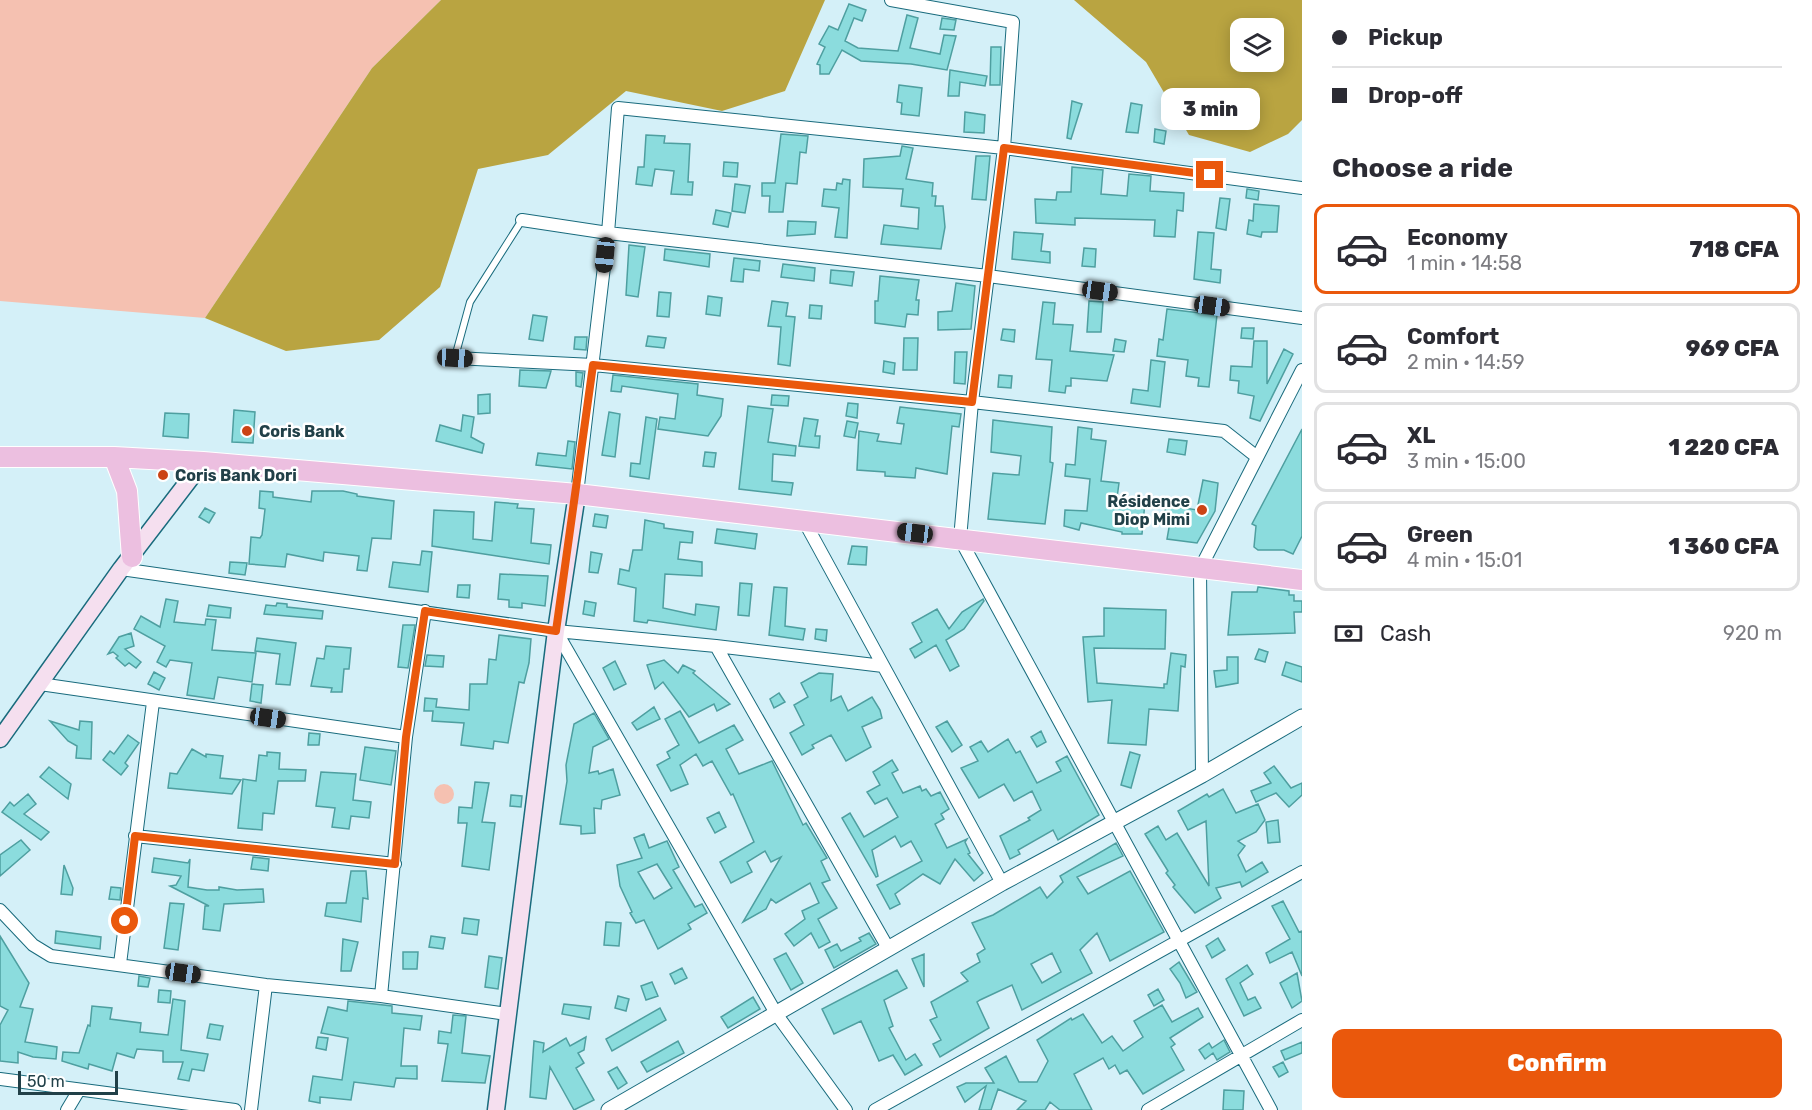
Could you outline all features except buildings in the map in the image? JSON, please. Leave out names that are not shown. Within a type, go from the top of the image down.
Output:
[{"type":"main road","points":[[0,457],[114,457],[203,462],[577,494],[1302,580]]},
{"type":"main road","points":[[114,457],[127,491],[126,563]]},
{"type":"main road","points":[[0,739],[126,563],[203,462]]},
{"type":"main road","points":[[496,1110],[556,631],[577,494]]},
{"type":"street","points":[[891,0],[1013,22],[1004,148],[972,402],[960,539],[1271,1110]]},
{"type":"street","points":[[577,494],[608,233],[618,108],[1004,148],[1302,188]]},
{"type":"street","points":[[522,220],[608,233],[988,276],[1302,318]]},
{"type":"street","points":[[455,358],[593,365],[972,402],[1224,431],[1257,457]]},
{"type":"street","points":[[1202,775],[1200,568],[1302,370]]},
{"type":"street","points":[[803,519],[1002,883]]},
{"type":"street","points":[[126,563],[556,631],[716,646],[883,666]]},
{"type":"street","points":[[381,996],[406,737],[425,611]]},
{"type":"street","points":[[556,631],[777,1015],[846,1110]]},
{"type":"street","points":[[716,646],[888,948]]},
{"type":"street","points":[[40,684],[406,737]]},
{"type":"street","points":[[120,964],[153,702]]},
{"type":"street","points":[[609,1110],[1002,883],[1202,775],[1302,717]]},
{"type":"street","points":[[135,836],[395,864]]},
{"type":"street","points":[[875,1110],[891,1106],[1302,872]]},
{"type":"street","points":[[0,910],[33,945],[51,956],[266,985],[381,996],[507,1014]]},
{"type":"street","points":[[251,1110],[266,985]]},
{"type":"street","points":[[1148,1110],[1302,1020]]},
{"type":"street","points":[[0,1079],[235,1110]]},
{"type":"street","points":[[68,1110],[79,1090]]},
{"type":"lane","points":[[455,358],[470,302],[522,220]]},
{"type":"shaded area","points":[[0,0],[441,0],[372,68],[205,318],[0,301]]},
{"type":"shaded area","points":[[441,0],[825,0],[785,91],[722,111],[626,91],[548,155],[478,169],[440,287],[379,340],[286,351],[205,318],[372,68]]},
{"type":"shaded area","points":[[1074,0],[1302,0],[1302,120],[1288,134],[1250,152],[1189,135],[1146,62]]},
{"type":"shaded area","points":[[444,784],[451,787],[454,794],[451,801],[444,804],[437,801],[434,794],[437,787]]},
{"type":"place","name":"Coris Bank","points":[[247,431]]},
{"type":"place","name":"Coris Bank Dori","points":[[163,475]]},
{"type":"place","name":"Résidence Diop Mimi","points":[[1202,510]]},
{"type":"route","points":[[125,921],[135,836],[395,864],[406,737],[425,611],[556,631],[577,494],[593,365],[972,402],[1004,148],[1210,175]]}]
